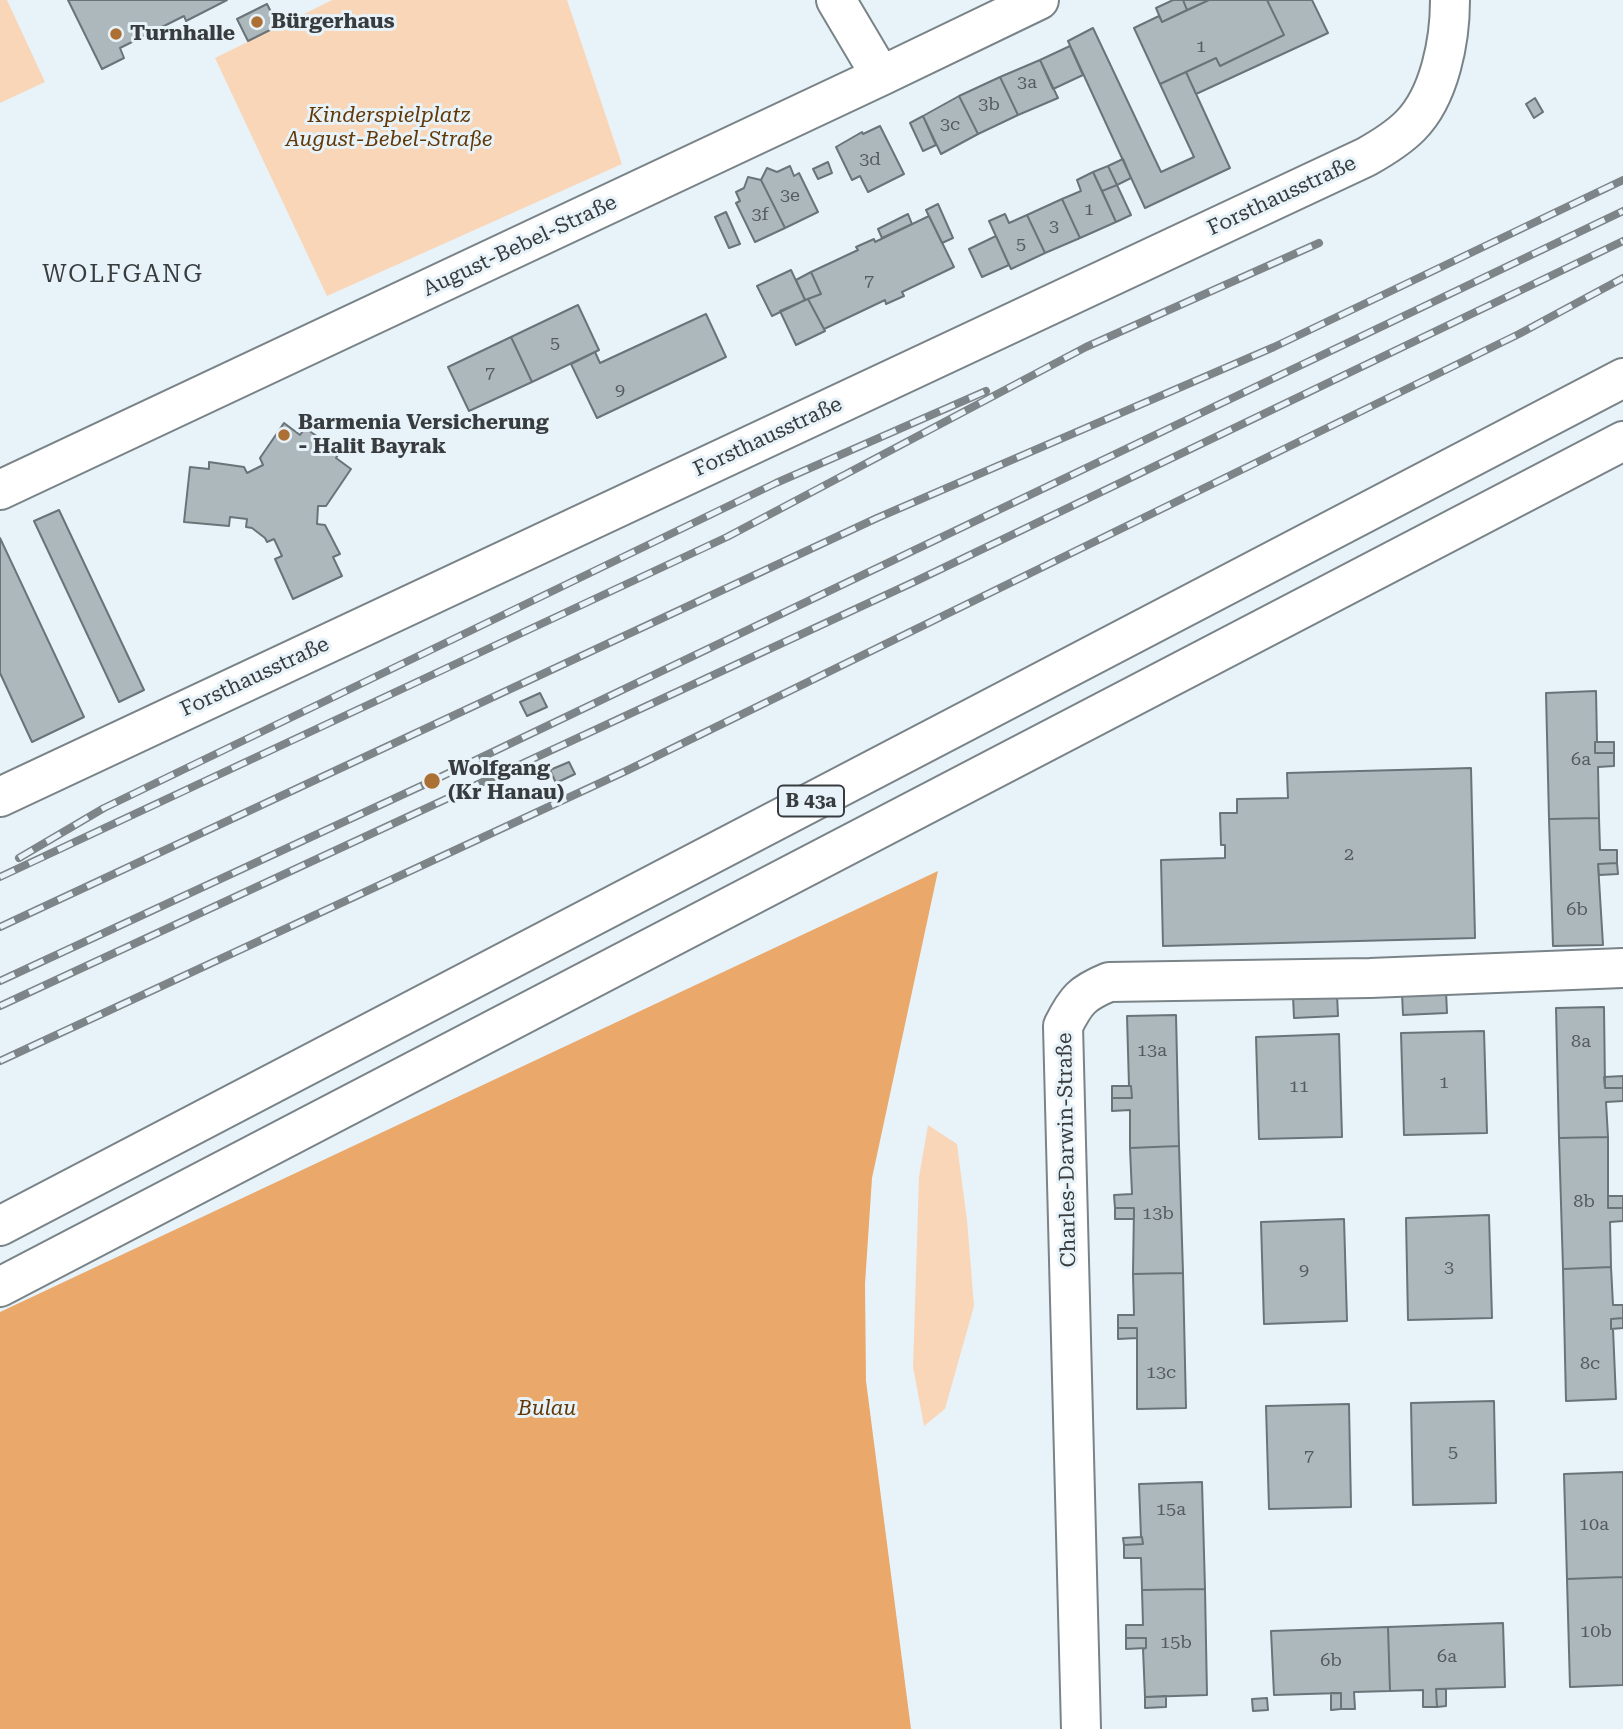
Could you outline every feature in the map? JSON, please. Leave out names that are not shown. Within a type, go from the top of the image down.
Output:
[{"type":"main road","points":[[836,0],[881,76]]},
{"type":"main road","name":"August-Bebel-Straße","points":[[0,490],[1039,0]]},
{"type":"main road","name":"Forsthausstraße","points":[[0,797],[1366,157],[1392,142],[1412,124],[1422,109],[1436,82],[1445,55],[1450,0]]},
{"type":"main road","name":"B 43a","points":[[0,1226],[1623,377]]},
{"type":"main road","name":"B 43a","points":[[0,1287],[1623,441]]},
{"type":"main road","name":"Charles-Darwin-Straße","points":[[1081,1729],[1063,1026],[1076,1001],[1087,991],[1109,982],[1396,977],[1623,968]]},
{"type":"green space","points":[[0,0],[7,0],[45,82],[0,103]]},
{"type":"green space","name":"Kinderspielplatz August-Bebel-Straße","points":[[332,0],[567,0],[622,164],[327,296],[215,58]]},
{"type":"green space","name":"Bulau","points":[[938,871],[872,1178],[865,1284],[866,1381],[911,1729],[0,1729],[0,1312]]},
{"type":"green space","points":[[928,1125],[957,1144],[974,1306],[945,1409],[924,1426],[913,1367],[919,1177]]},
{"type":"building","name":"Turnhalle","points":[[68,0],[227,0],[186,21],[184,16],[120,48],[124,58],[102,69]]},
{"type":"building","points":[[1173,0],[1183,0],[1187,10],[1162,22],[1156,8]]},
{"type":"building","points":[[1183,0],[1209,0],[1187,10]]},
{"type":"building","points":[[1209,0],[1267,0],[1284,35],[1220,66],[1216,58],[1160,84],[1134,28],[1159,16],[1162,22]]},
{"type":"building","points":[[1267,0],[1312,0],[1328,33],[1196,94],[1186,72],[1216,58],[1220,66],[1284,35]]},
{"type":"building","name":"Bürgerhaus","points":[[267,4],[278,26],[248,41],[237,19]]},
{"type":"building","points":[[1093,28],[1161,172],[1194,157],[1160,84],[1186,72],[1230,168],[1145,208],[1068,41]]},
{"type":"building","points":[[1070,46],[1083,75],[1053,89],[1040,60]]},
{"type":"building","points":[[1040,60],[1058,98],[1018,115],[1000,77]]},
{"type":"building","points":[[1000,77],[1018,115],[978,134],[959,96]]},
{"type":"building","points":[[959,96],[978,134],[941,154],[923,116]]},
{"type":"building","points":[[1535,98],[1543,112],[1534,118],[1526,104]]},
{"type":"building","points":[[923,116],[936,145],[923,151],[910,123]]},
{"type":"building","points":[[880,126],[904,174],[868,192],[860,176],[852,180],[836,147],[862,132],[863,134]]},
{"type":"building","points":[[1123,159],[1131,178],[1117,185],[1108,166]]},
{"type":"building","points":[[828,162],[832,173],[818,179],[813,169]]},
{"type":"building","points":[[790,166],[794,176],[799,173],[818,212],[785,228],[761,180],[767,168],[777,172]]},
{"type":"building","points":[[1108,166],[1117,185],[1102,191],[1093,172]]},
{"type":"building","points":[[1093,172],[1116,222],[1080,238],[1062,199],[1081,191],[1077,180]]},
{"type":"building","points":[[748,177],[761,180],[785,228],[755,242],[736,203],[740,201],[736,192],[744,188]]},
{"type":"building","points":[[1117,185],[1131,215],[1116,222],[1102,191]]},
{"type":"building","points":[[1062,199],[1080,238],[1045,253],[1027,215]]},
{"type":"building","points":[[938,204],[953,238],[942,243],[926,210]]},
{"type":"building","points":[[726,212],[740,244],[729,248],[715,217]]},
{"type":"building","points":[[908,214],[912,224],[882,238],[878,229]]},
{"type":"building","points":[[1005,214],[1009,223],[1027,215],[1045,253],[1011,269],[989,221]]},
{"type":"building","points":[[929,216],[954,267],[902,292],[904,296],[886,304],[885,300],[824,329],[808,299],[821,294],[811,272],[858,250],[856,247],[874,239],[875,242]]},
{"type":"building","points":[[996,236],[1009,265],[982,277],[969,249]]},
{"type":"building","points":[[791,270],[805,300],[772,316],[757,286]]},
{"type":"building","points":[[811,272],[821,294],[805,300],[796,280]]},
{"type":"building","points":[[808,299],[825,331],[796,345],[780,311]]},
{"type":"building","points":[[578,305],[599,350],[532,382],[511,337]]},
{"type":"building","points":[[706,314],[726,357],[597,418],[571,364],[595,352],[600,363]]},
{"type":"building","points":[[511,337],[532,382],[469,411],[448,367]]},
{"type":"building","points":[[284,423],[300,435],[305,428],[340,452],[336,458],[351,469],[326,506],[318,506],[317,524],[325,525],[340,554],[333,557],[342,576],[293,599],[275,559],[282,556],[274,539],[267,542],[252,528],[246,527],[247,519],[230,517],[229,526],[184,522],[190,467],[209,469],[209,462],[244,467],[247,473],[263,465],[260,458]]},
{"type":"building","points":[[59,510],[144,690],[119,702],[34,521]]},
{"type":"building","points":[[0,538],[84,717],[32,742],[0,673]]},
{"type":"building","points":[[1596,691],[1595,753],[1614,753],[1614,766],[1598,767],[1599,818],[1549,819],[1546,693]]},
{"type":"building","points":[[540,693],[547,707],[527,716],[520,702]]},
{"type":"building","points":[[1595,742],[1614,742],[1614,753],[1595,753]]},
{"type":"building","points":[[569,762],[575,774],[556,783],[550,770]]},
{"type":"building","points":[[1471,768],[1475,938],[1163,946],[1161,860],[1225,858],[1225,845],[1221,845],[1220,813],[1237,813],[1237,799],[1288,798],[1287,773]]},
{"type":"building","points":[[1599,818],[1600,850],[1617,850],[1617,863],[1598,864],[1603,945],[1553,946],[1549,819]]},
{"type":"building","points":[[1617,863],[1618,874],[1599,875],[1598,864]]},
{"type":"building","points":[[1446,991],[1447,1013],[1403,1015],[1402,993]]},
{"type":"building","points":[[1337,994],[1338,1016],[1294,1018],[1293,996]]},
{"type":"building","points":[[1604,1007],[1605,1088],[1623,1088],[1623,1101],[1606,1102],[1608,1137],[1559,1138],[1556,1008]]},
{"type":"building","points":[[1176,1015],[1179,1146],[1130,1148],[1130,1110],[1112,1111],[1112,1098],[1132,1098],[1129,1086],[1127,1016]]},
{"type":"building","points":[[1484,1031],[1487,1133],[1404,1135],[1401,1033]]},
{"type":"building","points":[[1339,1034],[1342,1137],[1259,1139],[1256,1037]]},
{"type":"building","points":[[1623,1076],[1623,1088],[1605,1088],[1604,1077]]},
{"type":"building","points":[[1112,1086],[1131,1086],[1132,1098],[1112,1098]]},
{"type":"building","points":[[1608,1137],[1608,1208],[1623,1208],[1623,1221],[1610,1222],[1611,1267],[1563,1269],[1559,1138]]},
{"type":"building","points":[[1179,1146],[1183,1273],[1133,1274],[1134,1208],[1115,1208],[1114,1195],[1132,1194],[1130,1148]]},
{"type":"building","points":[[1608,1196],[1623,1196],[1623,1208],[1608,1208]]},
{"type":"building","points":[[1115,1208],[1134,1208],[1134,1219],[1115,1219]]},
{"type":"building","points":[[1489,1215],[1492,1318],[1408,1320],[1406,1218]]},
{"type":"building","points":[[1344,1219],[1347,1321],[1264,1324],[1261,1222]]},
{"type":"building","points":[[1611,1267],[1613,1305],[1623,1305],[1623,1318],[1611,1319],[1616,1399],[1566,1401],[1563,1269]]},
{"type":"building","points":[[1183,1273],[1186,1408],[1137,1409],[1137,1328],[1118,1328],[1118,1315],[1134,1315],[1133,1274]]},
{"type":"building","points":[[1623,1318],[1623,1328],[1611,1329],[1611,1319]]},
{"type":"building","points":[[1118,1328],[1137,1328],[1137,1338],[1118,1339]]},
{"type":"building","points":[[1494,1401],[1496,1503],[1413,1505],[1411,1403]]},
{"type":"building","points":[[1349,1404],[1351,1507],[1269,1509],[1266,1406]]},
{"type":"building","points":[[1623,1472],[1623,1577],[1567,1579],[1564,1474]]},
{"type":"building","points":[[1202,1482],[1205,1589],[1142,1590],[1141,1558],[1124,1558],[1124,1545],[1143,1544],[1139,1484]]},
{"type":"building","points":[[1142,1537],[1143,1544],[1124,1545],[1123,1538]]},
{"type":"building","points":[[1623,1577],[1623,1685],[1570,1687],[1567,1579]]},
{"type":"building","points":[[1205,1589],[1207,1695],[1145,1697],[1143,1649],[1146,1648],[1146,1638],[1126,1638],[1126,1625],[1143,1625],[1142,1590]]},
{"type":"building","points":[[1503,1623],[1505,1687],[1436,1689],[1437,1707],[1423,1707],[1423,1690],[1390,1691],[1388,1627]]},
{"type":"building","points":[[1388,1627],[1390,1691],[1354,1692],[1355,1709],[1341,1709],[1341,1693],[1274,1695],[1271,1631]]},
{"type":"building","points":[[1126,1638],[1146,1638],[1146,1648],[1126,1649]]},
{"type":"building","points":[[1436,1689],[1446,1689],[1446,1706],[1437,1707]]},
{"type":"building","points":[[1331,1693],[1341,1693],[1341,1709],[1331,1710]]},
{"type":"building","points":[[1166,1696],[1166,1707],[1145,1708],[1145,1697]]},
{"type":"building","points":[[1267,1698],[1268,1710],[1253,1711],[1252,1699]]},
{"type":"railway","points":[[0,927],[877,518],[1274,347],[1623,180]]},
{"type":"railway","points":[[0,981],[432,781],[1623,211]]},
{"type":"railway","points":[[0,1006],[916,581],[1623,241]]},
{"type":"railway","points":[[0,877],[727,537],[1086,347],[1319,243]]},
{"type":"railway","points":[[0,1061],[628,770],[1519,334],[1623,278]]},
{"type":"railway","points":[[19,858],[104,808],[776,483],[986,391]]},
{"type":"place","name":"Bürgerhaus","points":[[257,22]]},
{"type":"place","name":"Turnhalle","points":[[116,34]]},
{"type":"place","name":"Barmenia Versicherung - Halit Bayrak","points":[[284,435]]},
{"type":"place","name":"Wolfgang (Kr Hanau)","points":[[432,781]]},
{"type":"district","name":"WOLFGANG","points":[[123,275]]}]
